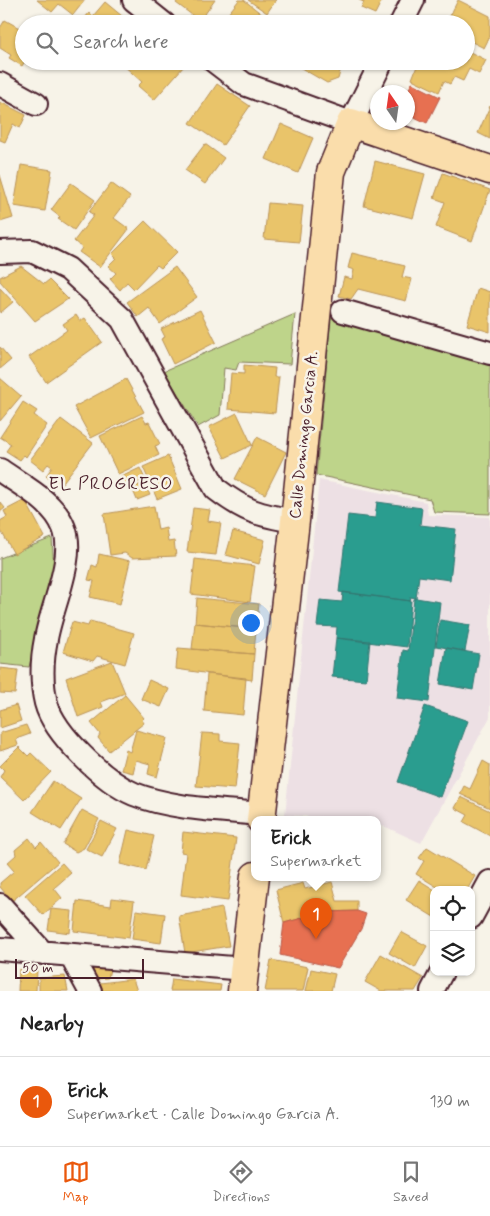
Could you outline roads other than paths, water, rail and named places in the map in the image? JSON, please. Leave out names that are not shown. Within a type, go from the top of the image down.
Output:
[{"type":"main road","points":[[351,123],[490,170]]},
{"type":"main road","name":"Calle Domingo Garcia A.","points":[[261,816],[295,521],[330,172],[351,123]]},
{"type":"main road","points":[[243,980],[254,881]]},
{"type":"street","points":[[134,0],[153,15]]},
{"type":"street","points":[[406,15],[414,0]]},
{"type":"street","points":[[226,70],[244,84],[351,123]]},
{"type":"street","name":"Calle Domingo Garcia A.","points":[[351,123],[378,70]]},
{"type":"street","points":[[0,84],[36,104]]},
{"type":"street","points":[[0,252],[32,251],[68,269],[97,295],[122,319],[216,489],[239,507],[265,516],[295,521]]},
{"type":"street","points":[[343,311],[490,353]]},
{"type":"street","points":[[0,470],[40,498],[55,512],[64,527],[67,538],[64,574],[46,638],[42,675],[46,704],[59,728],[78,751],[104,775],[134,794],[185,806],[254,816]]},
{"type":"street","points":[[475,910],[490,882]]},
{"type":"street","points":[[0,906],[43,953]]},
{"type":"street","points":[[0,949],[71,956],[243,980]]},
{"type":"street","points":[[71,956],[90,991]]},
{"type":"street","points":[[432,991],[440,976]]},
{"type":"place","name":"Erick","points":[[316,939]]},
{"type":"district","name":"EL PROGRESO","points":[[111,484]]}]
